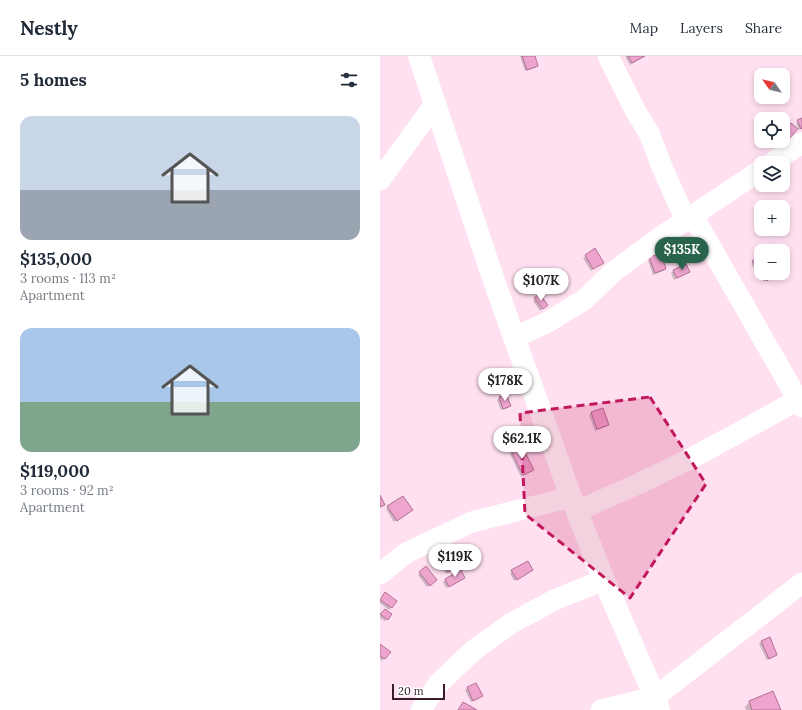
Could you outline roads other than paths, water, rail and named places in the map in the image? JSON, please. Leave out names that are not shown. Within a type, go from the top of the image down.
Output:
[{"type":"street","points":[[419,56],[493,278],[574,504],[604,580],[657,704]]},
{"type":"street","points":[[380,574],[406,553],[472,522],[574,504],[640,483],[692,458],[801,401],[689,218],[662,167],[649,133],[635,110],[608,56]]},
{"type":"street","points":[[380,180],[435,104]]},
{"type":"street","points":[[782,156],[802,143]]},
{"type":"street","points":[[514,338],[548,322],[584,300],[613,272],[662,236],[754,175]]},
{"type":"street","points":[[421,710],[438,684],[474,650],[510,624],[554,600],[604,580]]},
{"type":"street","points":[[601,710],[657,704],[802,584]]}]
